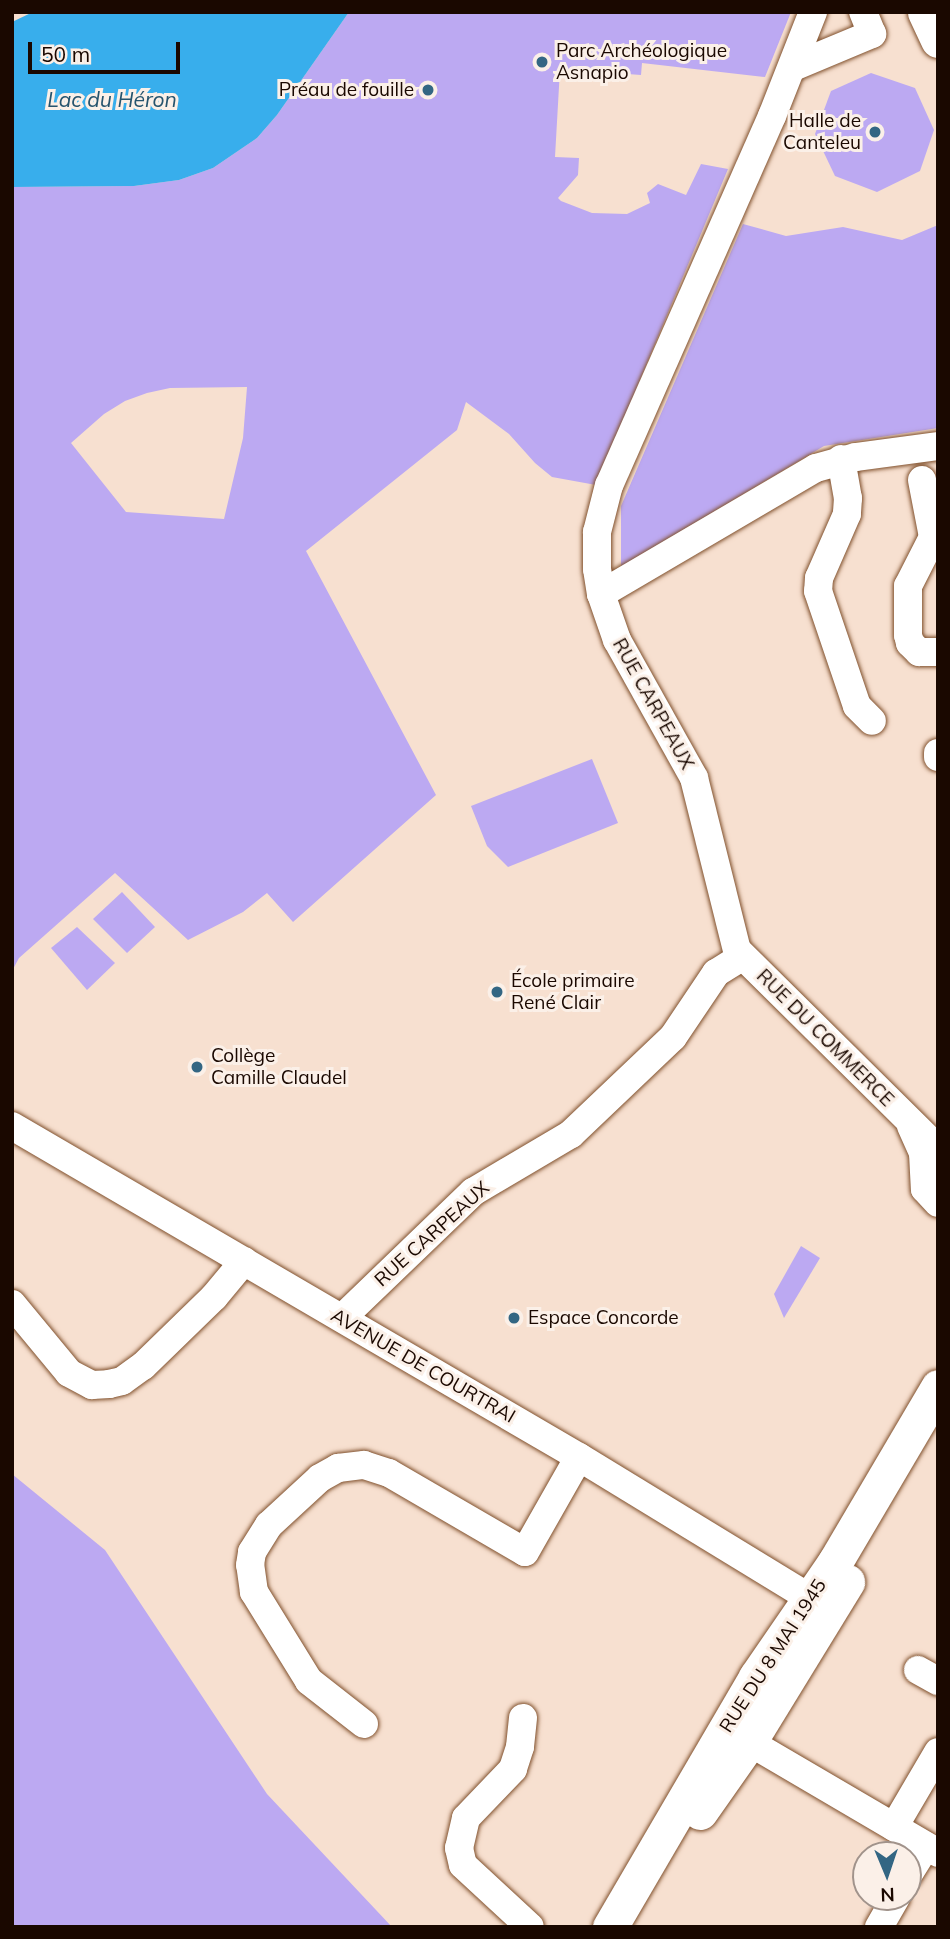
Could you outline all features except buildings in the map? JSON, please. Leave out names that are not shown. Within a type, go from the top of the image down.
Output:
[{"type":"main road","points":[[925,12],[938,40]]},
{"type":"main road","name":"RUE DU 8 MAI 1945","points":[[820,1604],[938,1387]]},
{"type":"main road","name":"RUE DU 8 MAI 1945","points":[[610,1927],[938,1425]]},
{"type":"main road","name":"RUE DU 8 MAI 1945","points":[[634,1927],[696,1818],[737,1735]]},
{"type":"street","name":"RUE CARPEAUX","points":[[342,1318],[473,1192],[571,1134],[673,1037],[716,973],[743,957],[733,942],[694,778],[624,655],[601,594],[597,532],[609,485],[793,66],[813,12]]},
{"type":"street","points":[[793,66],[872,34],[863,12]]},
{"type":"street","points":[[601,594],[816,468],[841,459],[925,448],[933,532],[930,547],[908,586],[908,635],[910,643],[919,652],[938,652]]},
{"type":"street","points":[[841,459],[848,498],[847,514],[819,578],[818,591],[857,706],[872,721]]},
{"type":"street","name":"RUE DU COMMERCE","points":[[743,957],[938,1149]]},
{"type":"street","name":"RUE DU COMMERCE","points":[[908,1120],[923,1153],[925,1189],[938,1203]]},
{"type":"street","name":"AVENUE DE COURTRAI","points":[[12,1126],[579,1457],[820,1604]]},
{"type":"street","points":[[12,1304],[69,1373],[79,1381],[109,1384],[122,1381],[143,1366],[214,1297],[244,1261]]},
{"type":"street","points":[[364,1724],[309,1681],[254,1592],[250,1565],[252,1552],[264,1532],[320,1478],[338,1468],[364,1465],[389,1473],[525,1552],[579,1457]]},
{"type":"street","points":[[523,1718],[520,1747],[513,1769],[466,1818],[459,1848],[463,1865],[530,1927]]},
{"type":"street","points":[[737,1735],[932,1849]]},
{"type":"street","points":[[894,1827],[938,1752]]},
{"type":"street","points":[[879,1927],[888,1911]]},
{"type":"shaded area","points":[[349,12],[791,12],[765,77],[642,63],[641,75],[560,69],[555,157],[579,158],[578,175],[558,198],[561,201],[592,213],[627,214],[650,203],[647,193],[658,184],[686,195],[701,164],[728,169],[596,485],[552,477],[535,463],[509,434],[466,402],[457,430],[306,551],[436,795],[293,922],[267,893],[243,912],[188,940],[115,873],[19,958],[12,971],[12,187],[134,186],[179,180],[213,168],[257,138],[277,115]],"holes":[[[247,387],[243,438],[224,519],[126,512],[71,443],[104,414],[125,401],[170,388]]]},
{"type":"shaded area","name":"Halle de Canteleu","points":[[871,73],[915,88],[934,130],[920,171],[877,192],[835,176],[815,134],[831,91]]},
{"type":"shaded area","points":[[743,224],[786,236],[843,227],[902,240],[938,225],[938,428],[824,446],[621,567],[621,506]]},
{"type":"shaded area","points":[[592,759],[618,823],[508,867],[487,846],[471,806]]},
{"type":"shaded area","points":[[122,892],[155,927],[127,953],[93,919]]},
{"type":"shaded area","points":[[77,927],[115,963],[87,990],[51,948]]},
{"type":"shaded area","points":[[801,1246],[820,1258],[784,1318],[774,1294]]},
{"type":"shaded area","points":[[12,1474],[105,1550],[267,1794],[392,1927],[12,1927]]},
{"type":"water","name":"Lac du Héron","points":[[33,12],[349,12],[277,115],[257,138],[213,168],[179,180],[134,186],[12,187],[12,22]]},
{"type":"place","name":"Parc Archéologique Asnapio","points":[[542,62]]},
{"type":"place","name":"Préau de fouille","points":[[428,90]]},
{"type":"place","name":"Halle de Canteleu","points":[[875,132]]},
{"type":"place","name":"École primaire René Clair","points":[[497,992]]},
{"type":"place","name":"Collège Camille Claudel","points":[[197,1067]]},
{"type":"place","name":"Espace Concorde","points":[[514,1318]]}]
